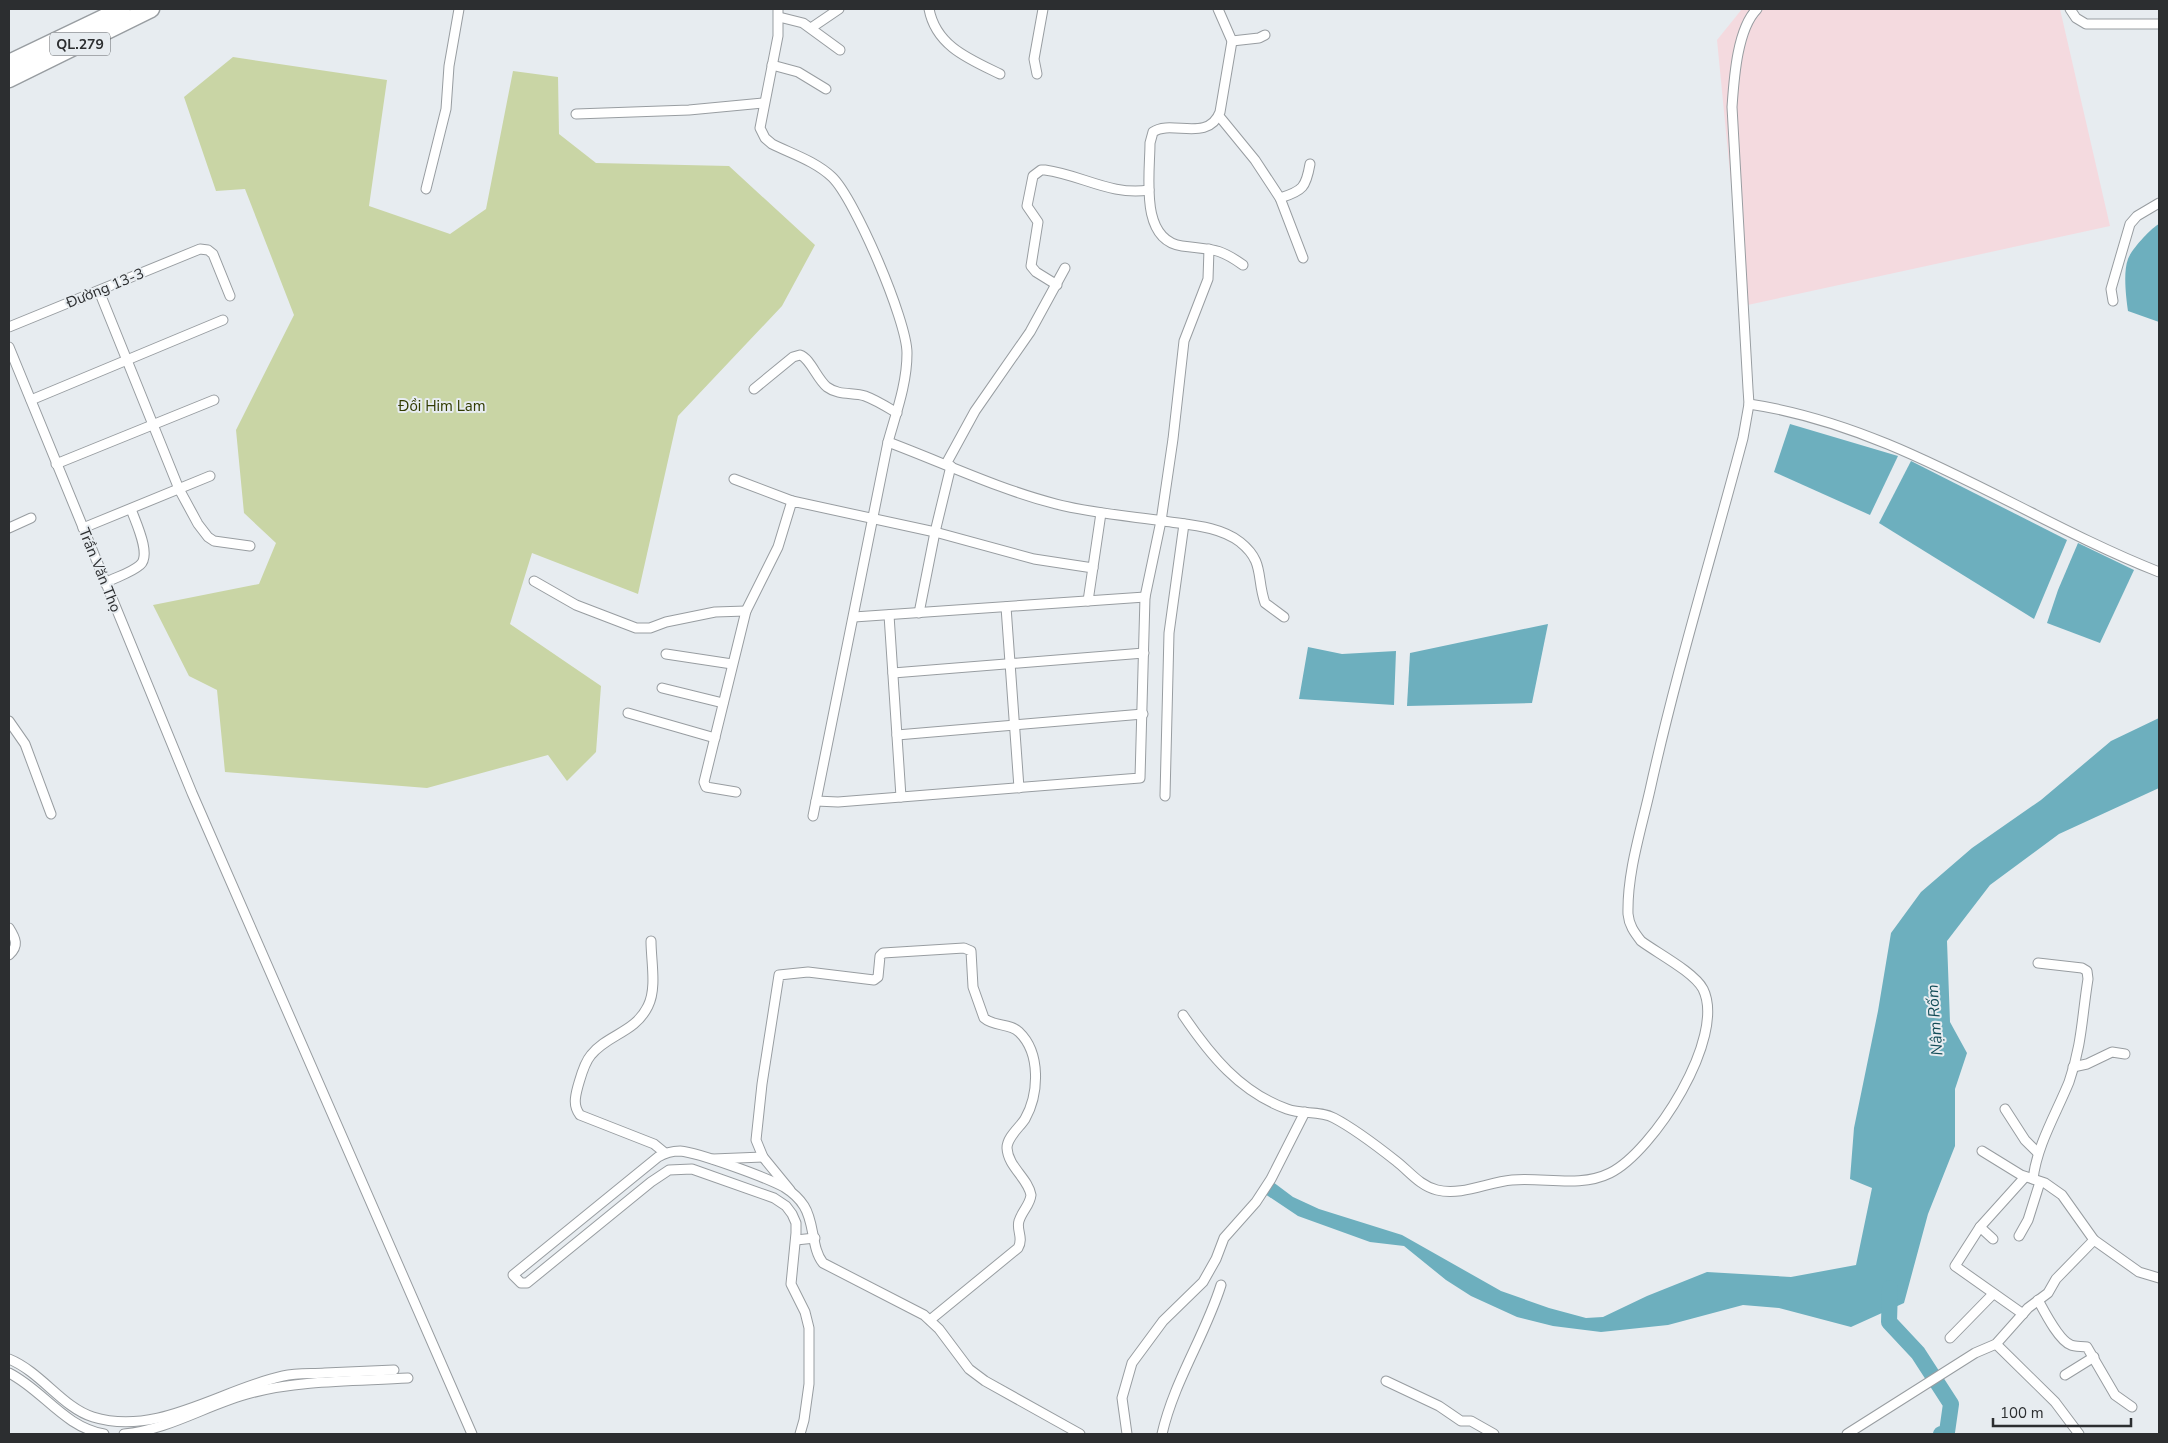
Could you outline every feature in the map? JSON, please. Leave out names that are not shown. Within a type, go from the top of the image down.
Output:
[{"type":"highway","name":"QL.279","points":[[9,63],[121,12],[151,9]]},
{"type":"highway","name":"QL.279","points":[[9,79],[121,12]]},
{"type":"street","points":[[426,190],[447,102],[449,66],[459,9]]},
{"type":"street","points":[[811,28],[838,9]]},
{"type":"street","points":[[929,9],[936,30],[946,43],[965,56],[1000,74]]},
{"type":"street","points":[[1037,74],[1034,59],[1043,9]]},
{"type":"street","points":[[1218,9],[1232,41],[1219,116],[1212,124],[1199,128],[1164,128],[1153,132],[1150,143],[1149,190],[1153,222],[1163,238],[1175,245],[1209,249],[1229,254],[1243,266]]},
{"type":"street","points":[[1184,1015],[1204,1046],[1232,1076],[1274,1103],[1287,1109],[1318,1112],[1332,1117],[1395,1160],[1426,1186],[1438,1190],[1452,1191],[1509,1180],[1539,1178],[1578,1181],[1594,1179],[1609,1174],[1624,1165],[1642,1148],[1682,1090],[1706,1036],[1709,1009],[1706,998],[1697,981],[1641,941],[1634,932],[1628,914],[1630,891],[1656,761],[1743,438],[1749,404],[1732,107],[1734,76],[1740,48],[1748,17],[1757,9]]},
{"type":"street","points":[[2070,9],[2076,18],[2086,24],[2159,24]]},
{"type":"street","points":[[813,816],[888,442],[897,413],[906,366],[905,332],[865,232],[845,194],[832,178],[819,167],[772,144],[765,138],[760,128],[763,103],[778,36],[779,13],[811,28],[840,50]]},
{"type":"street","points":[[1232,41],[1259,38],[1265,35]]},
{"type":"street","points":[[772,65],[798,72],[826,89]]},
{"type":"street","points":[[576,114],[689,110],[763,103]]},
{"type":"street","points":[[1219,116],[1255,160],[1280,198],[1303,258]]},
{"type":"street","points":[[1280,198],[1297,192],[1304,186],[1310,164]]},
{"type":"street","points":[[1057,285],[1036,272],[1031,266],[1038,224],[1037,218],[1027,206],[1033,176],[1041,170],[1045,170],[1119,191],[1149,190]]},
{"type":"street","points":[[2113,300],[2111,288],[2130,224],[2137,216],[2159,203]]},
{"type":"street","name":"Đường 13-3","points":[[9,326],[100,291],[200,249],[208,250],[213,254],[230,296]]},
{"type":"street","points":[[816,801],[901,797],[1140,778],[1145,597],[1161,521],[1174,439],[1183,347],[1186,332],[1208,279],[1209,249]]},
{"type":"street","points":[[919,613],[949,465],[975,411],[1030,332],[1065,268]]},
{"type":"street","points":[[100,291],[180,489],[208,537],[222,544],[250,546]]},
{"type":"street","points":[[31,400],[223,320]]},
{"type":"street","name":"Trần Văn Thọ","points":[[9,347],[192,793],[472,1434]]},
{"type":"street","points":[[754,389],[793,357],[800,355],[806,358],[813,371],[828,388],[840,393],[868,397],[897,413]]},
{"type":"street","points":[[56,464],[214,400]]},
{"type":"street","points":[[1749,404],[1778,409],[1839,426],[1922,459],[2072,534],[2159,572]]},
{"type":"street","points":[[888,442],[1038,499],[1101,513],[1184,524],[1218,531],[1240,542],[1258,563],[1265,603],[1284,617]]},
{"type":"street","points":[[83,528],[210,476]]},
{"type":"street","points":[[734,479],[792,501],[935,532],[1034,559],[1093,568]]},
{"type":"street","points":[[736,792],[704,785],[746,611],[778,547],[792,501]]},
{"type":"street","points":[[105,583],[140,565],[145,558],[145,550],[131,509]]},
{"type":"street","points":[[1088,601],[1101,513]]},
{"type":"street","points":[[9,528],[31,518]]},
{"type":"street","points":[[1165,796],[1169,633],[1184,524]]},
{"type":"street","points":[[534,581],[576,605],[636,628],[650,628],[666,622],[715,612],[746,611]]},
{"type":"street","points":[[854,617],[1145,597]]},
{"type":"street","points":[[1006,607],[1016,725],[1019,788]]},
{"type":"street","points":[[889,615],[901,797]]},
{"type":"street","points":[[893,673],[1144,653]]},
{"type":"street","points":[[666,654],[732,664]]},
{"type":"street","points":[[662,688],[723,703]]},
{"type":"street","points":[[628,713],[715,738]]},
{"type":"street","points":[[897,735],[1143,714]]},
{"type":"street","points":[[9,721],[25,744],[51,814]]},
{"type":"street","points":[[9,928],[16,942],[15,949],[9,955]]},
{"type":"street","points":[[651,941],[652,990],[648,1007],[630,1028],[600,1046],[590,1056],[581,1078],[575,1101],[580,1115],[654,1144],[665,1153]]},
{"type":"street","points":[[800,1434],[805,1415],[809,1384],[809,1328],[805,1312],[790,1284],[805,1239],[808,1212],[762,1157],[757,1146],[758,1118],[779,975],[808,972],[874,980],[878,977],[880,956],[883,953],[964,948],[971,951],[973,987],[984,1018],[1019,1032],[1030,1046],[1034,1057],[1036,1076],[1031,1104],[1025,1120],[1008,1141],[1007,1147],[1013,1166],[1031,1195],[1019,1221],[1022,1236],[1018,1248],[930,1320]]},
{"type":"street","points":[[2019,1236],[2028,1220],[2038,1153],[2081,1043],[2087,971],[2082,968],[2038,963]]},
{"type":"street","points":[[2073,1067],[2088,1064],[2112,1052],[2126,1054]]},
{"type":"street","points":[[2005,1109],[2025,1140],[2038,1153]]},
{"type":"street","points":[[1127,1434],[1122,1398],[1132,1363],[1163,1321],[1202,1282],[1216,1259],[1224,1238],[1256,1202],[1271,1179],[1305,1112]]},
{"type":"street","points":[[1982,1151],[2062,1195],[2094,1240],[2139,1272],[2159,1278]]},
{"type":"street","points":[[792,1192],[776,1184],[685,1152],[665,1153],[513,1275],[518,1280],[527,1283],[651,1182],[674,1169],[692,1169],[778,1200],[789,1210],[805,1239],[820,1260],[828,1266],[913,1308],[930,1320],[961,1360],[985,1381],[1080,1434]]},
{"type":"street","points":[[711,1160],[762,1157]]},
{"type":"street","points":[[2024,1314],[1955,1266],[1980,1227],[2033,1179]]},
{"type":"street","points":[[1980,1227],[1993,1239]]},
{"type":"street","points":[[1847,1434],[1975,1353],[1996,1344],[2048,1292],[2056,1279],[2094,1240]]},
{"type":"street","points":[[1162,1434],[1171,1402],[1198,1339],[1209,1321],[1221,1286]]},
{"type":"street","points":[[1950,1338],[1993,1294]]},
{"type":"street","points":[[2038,1300],[2047,1317],[2065,1340],[2071,1345],[2087,1347],[2115,1395],[2132,1408]]},
{"type":"street","points":[[1996,1344],[2055,1402],[2079,1434]]},
{"type":"street","points":[[2065,1376],[2094,1357]]},
{"type":"street","points":[[9,1359],[29,1369],[83,1414],[105,1420],[118,1421],[147,1420],[175,1413],[285,1376],[394,1370]]},
{"type":"street","points":[[9,1373],[31,1386],[68,1419],[92,1432],[104,1434]]},
{"type":"street","points":[[124,1434],[183,1419],[252,1392],[291,1386],[408,1378]]},
{"type":"street","points":[[1386,1381],[1438,1406],[1461,1421],[1471,1421],[1494,1434]]},
{"type":"shaded area","points":[[1742,9],[2060,9],[2110,226],[1743,306],[1717,40]]},
{"type":"green space","name":"Đồi Him Lam","points":[[233,57],[387,80],[369,206],[450,234],[486,209],[513,71],[558,77],[559,134],[596,163],[729,166],[815,245],[782,306],[678,416],[638,594],[532,553],[510,624],[601,686],[596,752],[567,781],[548,755],[427,788],[225,772],[217,690],[189,676],[153,605],[259,584],[276,543],[244,513],[236,430],[294,315],[245,189],[216,191],[184,97]]},
{"type":"water","points":[[2159,224],[2159,322],[2128,311],[2125,277],[2126,264],[2130,255],[2146,234]]},
{"type":"water","points":[[1790,424],[1898,456],[1870,515],[1774,472]]},
{"type":"water","points":[[1911,461],[2067,540],[2034,619],[1879,523]]},
{"type":"water","points":[[2078,543],[2134,570],[2100,643],[2047,623],[2058,590]]},
{"type":"water","points":[[1548,624],[1532,703],[1407,706],[1410,653]]},
{"type":"water","points":[[1308,647],[1342,654],[1396,651],[1394,705],[1299,699]]},
{"type":"water","points":[[2159,718],[2159,788],[2059,834],[1990,885],[1947,941],[1950,1022],[1967,1053],[1955,1089],[1955,1146],[1928,1214],[1904,1303],[1851,1327],[1779,1308],[1743,1305],[1668,1325],[1601,1332],[1553,1326],[1517,1317],[1471,1296],[1446,1280],[1404,1246],[1370,1242],[1298,1216],[1265,1194],[1273,1182],[1293,1197],[1319,1209],[1402,1235],[1501,1291],[1549,1308],[1586,1318],[1603,1317],[1647,1296],[1707,1272],[1791,1277],[1856,1265],[1872,1188],[1850,1179],[1854,1128],[1878,1011],[1891,933],[1921,892],[1972,848],[2041,800],[2111,741]]},
{"type":"waterway","name":"Nậm Rốm","points":[[1890,1288],[1889,1322],[1918,1353],[1951,1404],[1947,1432],[1941,1434]]}]
